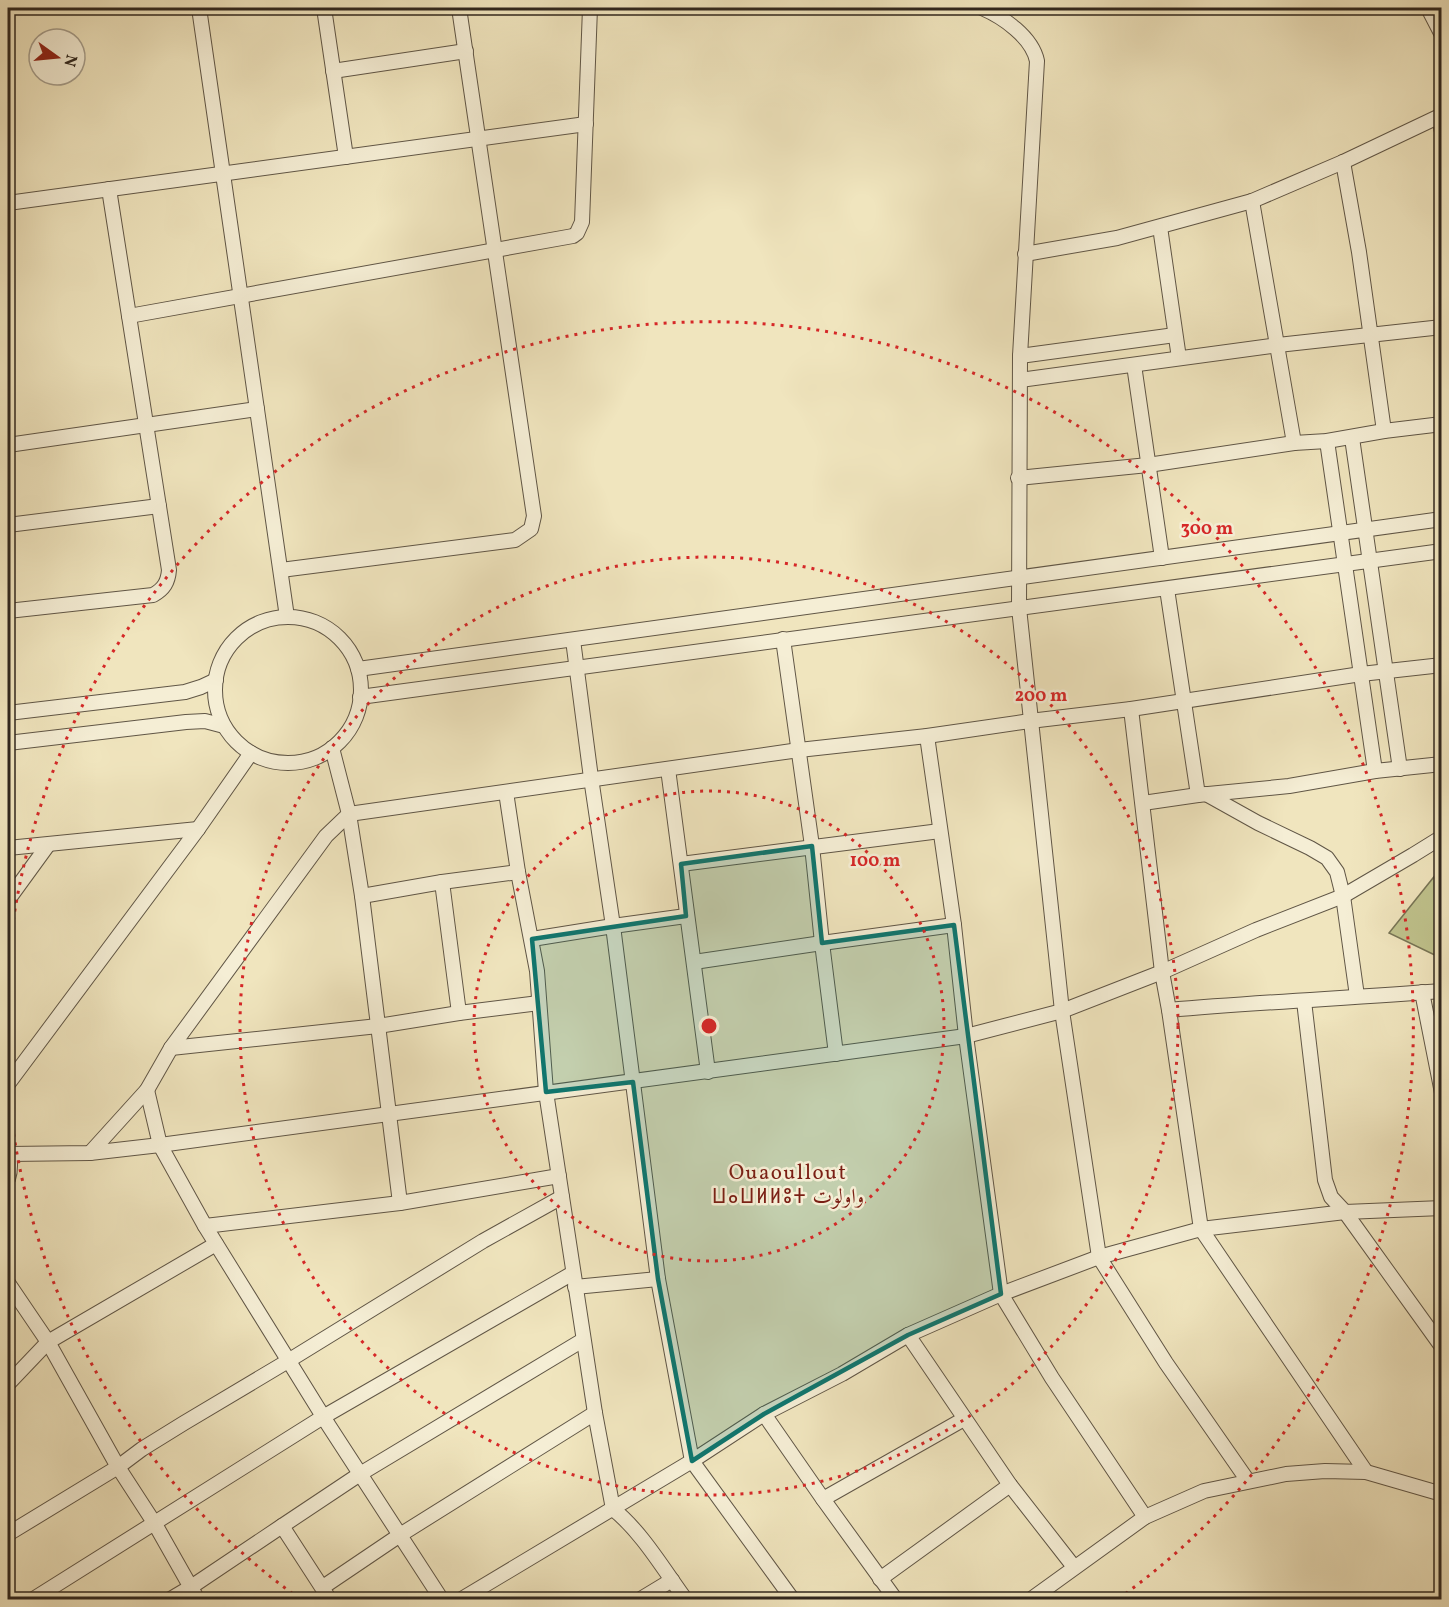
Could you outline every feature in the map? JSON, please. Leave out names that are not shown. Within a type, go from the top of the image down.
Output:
[{"type":"street","points":[[199,8],[287,617]]},
{"type":"street","points":[[324,8],[346,157]]},
{"type":"street","points":[[281,570],[515,540],[531,529],[534,516],[459,8]]},
{"type":"street","points":[[129,316],[567,238],[577,232],[582,222],[590,8]]},
{"type":"street","points":[[982,8],[991,11],[1016,28],[1035,54],[1036,61],[1020,356],[1019,608],[1062,1011],[1099,1257],[1166,1363],[1248,1481]]},
{"type":"street","points":[[1428,8],[1442,34]]},
{"type":"street","points":[[333,71],[466,51]]},
{"type":"street","points":[[1025,254],[1117,238],[1252,201],[1343,162],[1440,116],[1442,132]]},
{"type":"street","points":[[8,203],[585,124]]},
{"type":"street","points":[[1343,162],[1359,252],[1384,431]]},
{"type":"street","points":[[8,611],[145,597],[160,591],[168,578],[169,570],[109,189]]},
{"type":"street","points":[[1252,201],[1294,443]]},
{"type":"street","points":[[1160,227],[1179,358]]},
{"type":"street","points":[[1020,380],[1278,345],[1442,327]]},
{"type":"street","points":[[1020,356],[1175,335]]},
{"type":"street","points":[[1134,365],[1162,558]]},
{"type":"street","points":[[8,445],[257,409]]},
{"type":"street","points":[[1018,478],[1148,465],[1442,424]]},
{"type":"street","points":[[1352,438],[1400,769]]},
{"type":"street","points":[[1327,441],[1375,771]]},
{"type":"street","points":[[8,525],[159,506]]},
{"type":"street","points":[[358,669],[1442,519]]},
{"type":"street","points":[[360,697],[1442,551]]},
{"type":"street","points":[[1167,589],[1183,701],[1202,794]]},
{"type":"street","points":[[287,617],[306,619],[324,626],[339,638],[350,652],[358,669],[361,683],[356,716],[346,734],[332,748],[313,759],[292,763],[271,761],[251,753],[236,741],[224,726],[216,704],[216,680],[226,652],[240,636],[259,623],[273,619],[287,617]]},
{"type":"street","points":[[783,639],[812,846],[836,1054]]},
{"type":"street","points":[[573,640],[613,926],[658,1279],[692,1461],[793,1599]]},
{"type":"street","points":[[90,1153],[147,1090],[171,1048],[326,836],[349,813],[591,778],[1131,709],[1361,674],[1442,665]]},
{"type":"street","points":[[8,713],[185,692],[216,680]]},
{"type":"street","points":[[1131,709],[1162,972],[1201,1229],[1366,1472]]},
{"type":"street","points":[[8,743],[186,722],[205,722],[224,726]]},
{"type":"street","points":[[927,736],[954,925],[966,1036],[1001,1294],[1052,1378],[1145,1517]]},
{"type":"street","points":[[332,748],[349,813],[362,896],[400,1203]]},
{"type":"street","points":[[8,1084],[198,829],[251,753]]},
{"type":"street","points":[[1143,802],[1289,786],[1375,771],[1442,764]]},
{"type":"street","points":[[668,769],[708,1072]]},
{"type":"street","points":[[506,792],[518,872],[537,970],[546,1092],[574,1280],[613,1509],[625,1518],[686,1599]]},
{"type":"street","points":[[1202,794],[1327,858],[1337,872],[1343,896],[1357,996]]},
{"type":"street","points":[[8,848],[198,829]]},
{"type":"street","points":[[681,864],[940,831]]},
{"type":"street","points":[[8,1179],[8,1151],[90,1153],[160,1145],[966,1036],[1062,1011],[1162,972],[1256,930],[1343,896],[1442,837]]},
{"type":"street","points":[[8,900],[48,844]]},
{"type":"street","points":[[362,896],[518,872]]},
{"type":"street","points":[[442,882],[459,1013]]},
{"type":"street","points":[[532,939],[686,916]]},
{"type":"street","points":[[694,962],[954,925]]},
{"type":"street","points":[[1169,1010],[1442,991]]},
{"type":"street","points":[[1422,992],[1442,1093]]},
{"type":"street","points":[[1304,1001],[1325,1180],[1331,1197],[1345,1212],[1442,1347]]},
{"type":"street","points":[[171,1048],[378,1026],[539,1003]]},
{"type":"street","points":[[147,1090],[160,1145],[216,1245],[323,1417],[442,1599]]},
{"type":"street","points":[[205,1226],[400,1203],[559,1176]]},
{"type":"street","points":[[8,1534],[118,1467],[184,1423],[483,1241],[562,1197]]},
{"type":"street","points":[[460,1599],[692,1461],[764,1414],[842,1374],[908,1335],[1001,1294],[1099,1257],[1201,1229],[1345,1212],[1442,1208]]},
{"type":"street","points":[[8,1384],[48,1342],[216,1245]]},
{"type":"street","points":[[32,1599],[323,1417],[574,1280],[658,1279]]},
{"type":"street","points":[[8,1283],[48,1342],[118,1467],[155,1524],[198,1599]]},
{"type":"street","points":[[908,1335],[1010,1485],[1074,1568]]},
{"type":"street","points":[[169,1599],[191,1587],[360,1474],[583,1340]]},
{"type":"street","points":[[282,1526],[326,1593],[400,1535],[595,1413]]},
{"type":"street","points":[[764,1414],[896,1599]]},
{"type":"street","points":[[823,1499],[964,1419]]},
{"type":"street","points":[[1030,1599],[1145,1517],[1204,1491],[1286,1474],[1324,1471],[1366,1472],[1440,1492]]},
{"type":"street","points":[[880,1579],[1010,1485]]},
{"type":"street","points":[[639,1599],[672,1580]]},
{"type":"highlighted area","points":[[812,846],[822,943],[954,925],[1001,1294],[908,1335],[764,1414],[692,1461],[658,1279],[633,1082],[546,1092],[532,939],[686,916],[681,864]]},
{"type":"green space","points":[[1441,868],[1441,958],[1389,933]]},
{"type":"district","name":"Ouaoullout ⵡⴰⵡⵍⵍⵓⵜ واولوت","points":[[788,1184]]}]
